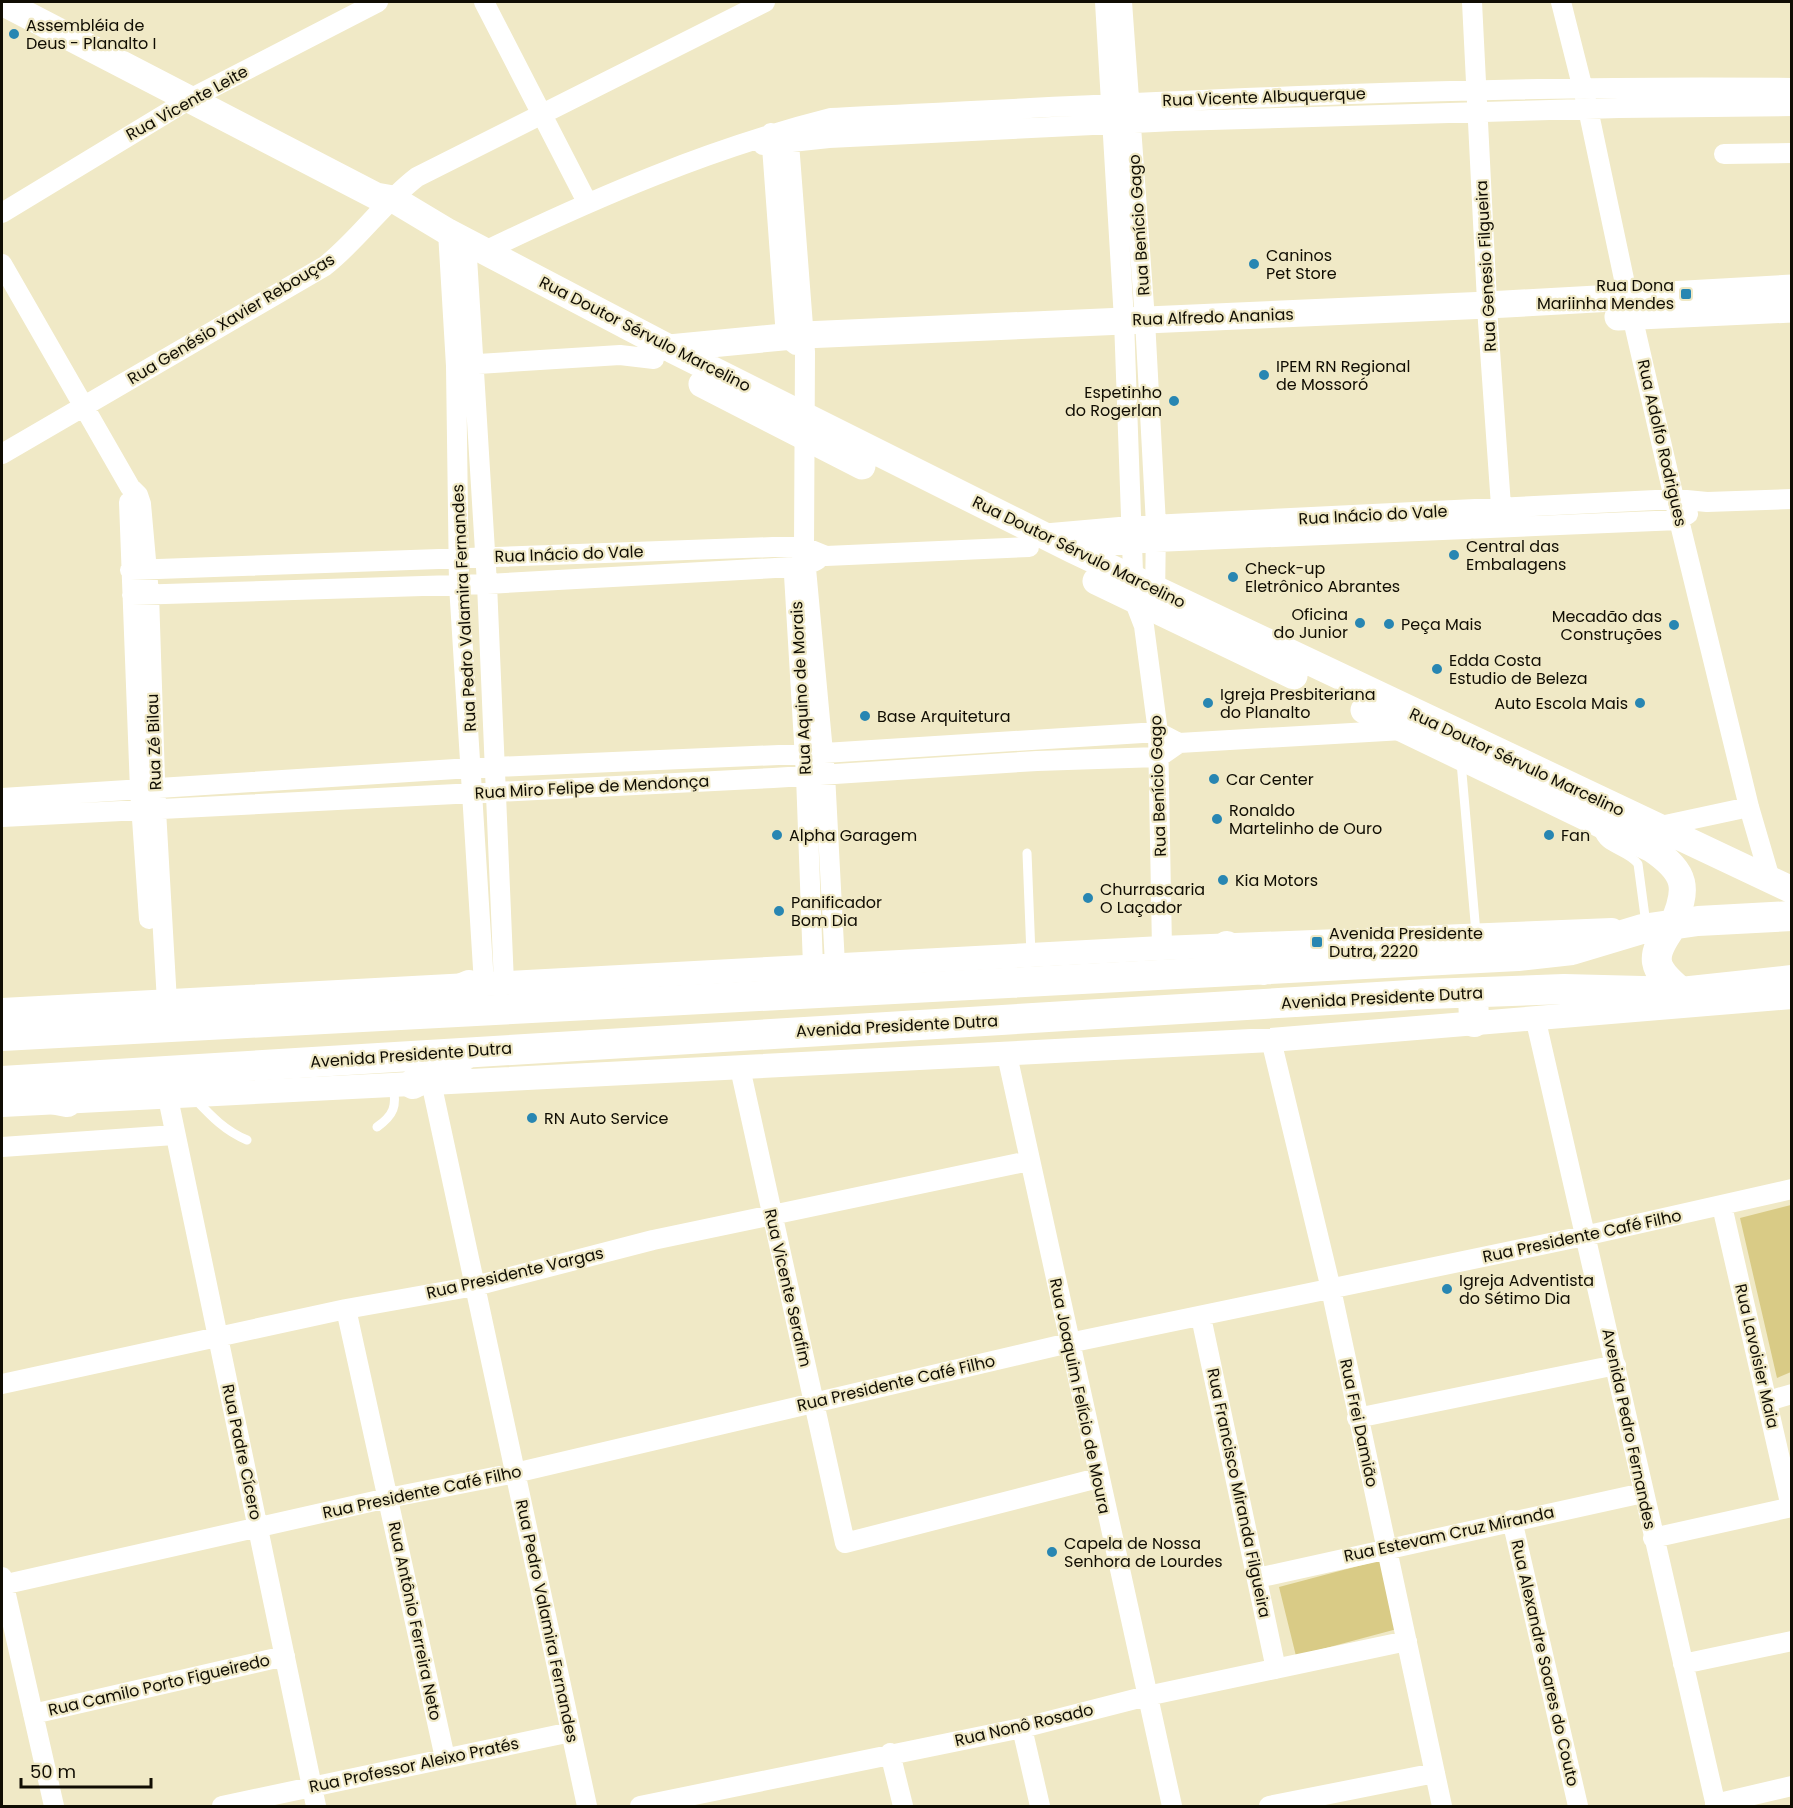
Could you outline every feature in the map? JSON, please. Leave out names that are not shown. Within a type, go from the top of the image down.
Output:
[{"type":"main road","name":"Rua Doutor Sérvulo Marcelino","points":[[2,2],[384,202],[654,354],[800,428],[1035,541],[1144,601],[1460,757],[1604,814],[1656,827],[1781,886]]},
{"type":"main road","name":"Rua Alfredo Ananias","points":[[1630,307],[1791,288]]},
{"type":"main road","name":"Rua Alfredo Ananias","points":[[654,354],[798,341],[1630,307],[1791,309]]},
{"type":"main road","name":"Rua Doutor Sérvulo Marcelino","points":[[654,354],[800,428]]},
{"type":"main road","name":"Rua Doutor Sérvulo Marcelino","points":[[1035,541],[1073,550],[1144,601],[1604,814],[1677,869],[1683,893],[1653,928]]},
{"type":"main road","name":"Avenida Presidente Dutra","points":[[2,1036],[1518,956],[1572,950],[1653,928],[1698,921],[1791,915]]},
{"type":"main road","points":[[1653,928],[1656,967],[1663,977],[1681,992]]},
{"type":"main road","points":[[1227,946],[1263,970]]},
{"type":"main road","points":[[395,1015],[485,984]]},
{"type":"main road","name":"Avenida Presidente Dutra","points":[[2,1081],[472,1051],[1473,993],[1564,989],[1681,992],[1791,986]]},
{"type":"main road","points":[[1473,993],[1474,1022]]},
{"type":"main road","points":[[412,1084],[472,1051]]},
{"type":"main road","points":[[2,1089],[67,1102]]},
{"type":"street","name":"Rua Vicente Leite","points":[[2,213],[190,99],[378,2]]},
{"type":"street","points":[[484,2],[540,115],[587,202]]},
{"type":"street","name":"Rua Genésio Xavier Rebouças","points":[[2,454],[325,266],[349,247],[384,202],[417,177],[765,2]]},
{"type":"street","name":"Rua Genesio Filgueira","points":[[1472,2],[1488,313],[1503,529]]},
{"type":"street","name":"Rua Adolfo Rodrigues","points":[[1561,2],[1588,109],[1679,520],[1749,807],[1781,886]]},
{"type":"street","name":"Rua Benício Gago","points":[[1114,8],[1132,124],[1135,328],[1131,535],[1144,601],[1160,757],[1162,948]]},
{"type":"street","name":"Rua Benício Gago","points":[[1114,8],[1110,125],[1135,328],[1156,534],[1144,601]]},
{"type":"street","name":"Rua Vicente Albuquerque","points":[[462,247],[698,159],[742,145],[780,137],[831,118],[1477,89],[1791,87]]},
{"type":"street","name":"Rua Vicente Albuquerque","points":[[780,137],[906,135],[1132,124],[1479,112],[1791,106]]},
{"type":"street","points":[[906,114],[906,135]]},
{"type":"street","name":"Rua Aquino de Morais","points":[[780,137],[798,341],[799,557],[816,775],[824,965]]},
{"type":"street","points":[[1724,154],[1791,153]]},
{"type":"street","name":"Rua Pedro Valamira Fernandes","points":[[462,247],[465,364],[459,585],[485,984]]},
{"type":"street","name":"Rua Zé Bilau","points":[[2,264],[130,487],[138,495],[141,504],[139,570],[149,810],[161,1002]]},
{"type":"street","points":[[465,364],[654,354]]},
{"type":"street","name":"Rua Pedro Valamira Fernandes","points":[[465,364],[485,557],[491,662],[495,792],[485,984]]},
{"type":"street","name":"Rua Inácio do Vale","points":[[1156,534],[1676,499],[1707,502],[1791,499]]},
{"type":"street","name":"Rua Inácio do Vale","points":[[139,570],[485,557],[799,557],[1156,534],[1503,529],[1679,520],[1707,502]]},
{"type":"street","name":"Rua Inácio do Vale","points":[[1073,550],[1131,535]]},
{"type":"street","name":"Rua Inácio do Vale","points":[[141,595],[487,584],[799,557]]},
{"type":"street","points":[[465,663],[491,662]]},
{"type":"street","points":[[1158,732],[1179,743],[1406,730]]},
{"type":"street","name":"Rua Miro Felipe de Mendonça","points":[[4,807],[148,790],[471,768],[814,754],[1158,732]]},
{"type":"street","points":[[1036,738],[1037,761]]},
{"type":"street","points":[[1160,757],[1179,743]]},
{"type":"street","name":"Rua Miro Felipe de Mendonça","points":[[4,807],[149,810],[816,775],[1037,761],[1160,757]]},
{"type":"street","points":[[1656,827],[1749,807]]},
{"type":"street","name":"Avenida Presidente Dutra","points":[[2,1010],[1162,948],[1653,928]]},
{"type":"street","name":"Avenida Presidente Dutra","points":[[2,1105],[1270,1040],[1535,1017],[1791,986]]},
{"type":"street","name":"Avenida Pedro Fernandes","points":[[1535,1017],[1716,1805]]},
{"type":"street","name":"Rua Frei Damião","points":[[1270,1040],[1331,1289],[1442,1806]]},
{"type":"street","name":"Rua Joaquim Felício de Moura","points":[[1007,1055],[1098,1478],[1172,1806]]},
{"type":"street","name":"Rua Vicente Serafim","points":[[740,1068],[845,1543],[1098,1478]]},
{"type":"street","name":"Rua Pedro Valamira Fernandes","points":[[412,1084],[475,1286],[587,1806]]},
{"type":"street","name":"Rua Padre Cícero","points":[[168,1098],[316,1806]]},
{"type":"street","points":[[2,1147],[174,1135]]},
{"type":"street","name":"Rua Presidente Vargas","points":[[2,1384],[346,1309],[475,1286],[652,1240],[1029,1161]]},
{"type":"street","name":"Rua Presidente Café Filho","points":[[2,1582],[388,1498],[515,1473],[813,1401],[1069,1343],[1584,1236],[1791,1189]]},
{"type":"street","name":"Rua Lavoisier Maia","points":[[1722,1206],[1791,1507]]},
{"type":"street","name":"Rua Antônio Ferreira Neto","points":[[346,1309],[445,1758]]},
{"type":"street","name":"Rua Francisco Miranda Filgueira","points":[[1201,1317],[1276,1669]]},
{"type":"street","points":[[1357,1418],[1616,1365]]},
{"type":"street","points":[[1768,1401],[1791,1394]]},
{"type":"street","name":"Rua Estevam Cruz Miranda","points":[[1257,1578],[1386,1547],[1643,1493]]},
{"type":"street","points":[[1653,1538],[1791,1507]]},
{"type":"street","name":"Rua Alexandre Soares do Couto","points":[[1512,1520],[1578,1806]]},
{"type":"street","points":[[2,1582],[54,1806]]},
{"type":"street","name":"Rua Nonô Rosado","points":[[640,1806],[1022,1728],[1148,1696],[1407,1641]]},
{"type":"street","points":[[1683,1664],[1791,1641]]},
{"type":"street","name":"Rua Camilo Porto Figueiredo","points":[[33,1714],[285,1656]]},
{"type":"street","points":[[1022,1728],[1040,1806]]},
{"type":"street","name":"Rua Professor Aleixo Pratés","points":[[222,1806],[571,1732]]},
{"type":"street","points":[[891,1754],[903,1806]]},
{"type":"street","points":[[1269,1806],[1435,1773]]},
{"type":"street","points":[[1716,1805],[1791,1786]]},
{"type":"lane","points":[[1460,757],[1476,936]]},
{"type":"lane","points":[[1604,814],[1601,838],[1638,864],[1653,928]]},
{"type":"lane","points":[[1028,853],[1031,955]]},
{"type":"lane","points":[[377,1127],[394,1111],[396,1102],[412,1084]]},
{"type":"lane","points":[[192,1097],[217,1122],[234,1135],[247,1140]]},
{"type":"shaded area","points":[[1791,1205],[1791,1372],[1777,1378],[1740,1218]]},
{"type":"shaded area","points":[[1381,1560],[1397,1629],[1296,1656],[1279,1587]]},
{"type":"place","name":"Assembléia de Deus - Planalto I","points":[[14,34]]},
{"type":"place","name":"Caninos Pet Store","points":[[1254,264]]},
{"type":"place","name":"Rua Dona Mariinha Mendes","points":[[1686,294]]},
{"type":"place","name":"IPEM RN Regional de Mossoró","points":[[1264,375]]},
{"type":"place","name":"Espetinho do Rogerlan","points":[[1174,401]]},
{"type":"place","name":"Central das Embalagens","points":[[1454,555]]},
{"type":"place","name":"Check-up Eletrônico Abrantes","points":[[1233,577]]},
{"type":"place","name":"Oficina do Junior","points":[[1360,623]]},
{"type":"place","name":"Peça Mais","points":[[1389,624]]},
{"type":"place","name":"Mecadão das Construções","points":[[1674,625]]},
{"type":"place","name":"Edda Costa Estudio de Beleza","points":[[1437,669]]},
{"type":"place","name":"Igreja Presbiteriana do Planalto","points":[[1208,703]]},
{"type":"place","name":"Auto Escola Mais","points":[[1640,703]]},
{"type":"place","name":"Base Arquitetura","points":[[865,716]]},
{"type":"place","name":"Car Center","points":[[1214,779]]},
{"type":"place","name":"Ronaldo Martelinho de Ouro","points":[[1217,819]]},
{"type":"place","name":"Alpha Garagem","points":[[777,835]]},
{"type":"place","name":"Fan","points":[[1549,835]]},
{"type":"place","name":"Kia Motors","points":[[1223,880]]},
{"type":"place","name":"Churrascaria O Laçador","points":[[1088,898]]},
{"type":"place","name":"Panificador Bom Dia","points":[[779,911]]},
{"type":"place","name":"Avenida Presidente Dutra, 2220","points":[[1317,942]]},
{"type":"place","name":"RN Auto Service","points":[[532,1118]]},
{"type":"place","name":"Igreja Adventista do Sétimo Dia","points":[[1447,1289]]},
{"type":"place","name":"Capela de Nossa Senhora de Lourdes","points":[[1052,1552]]}]
